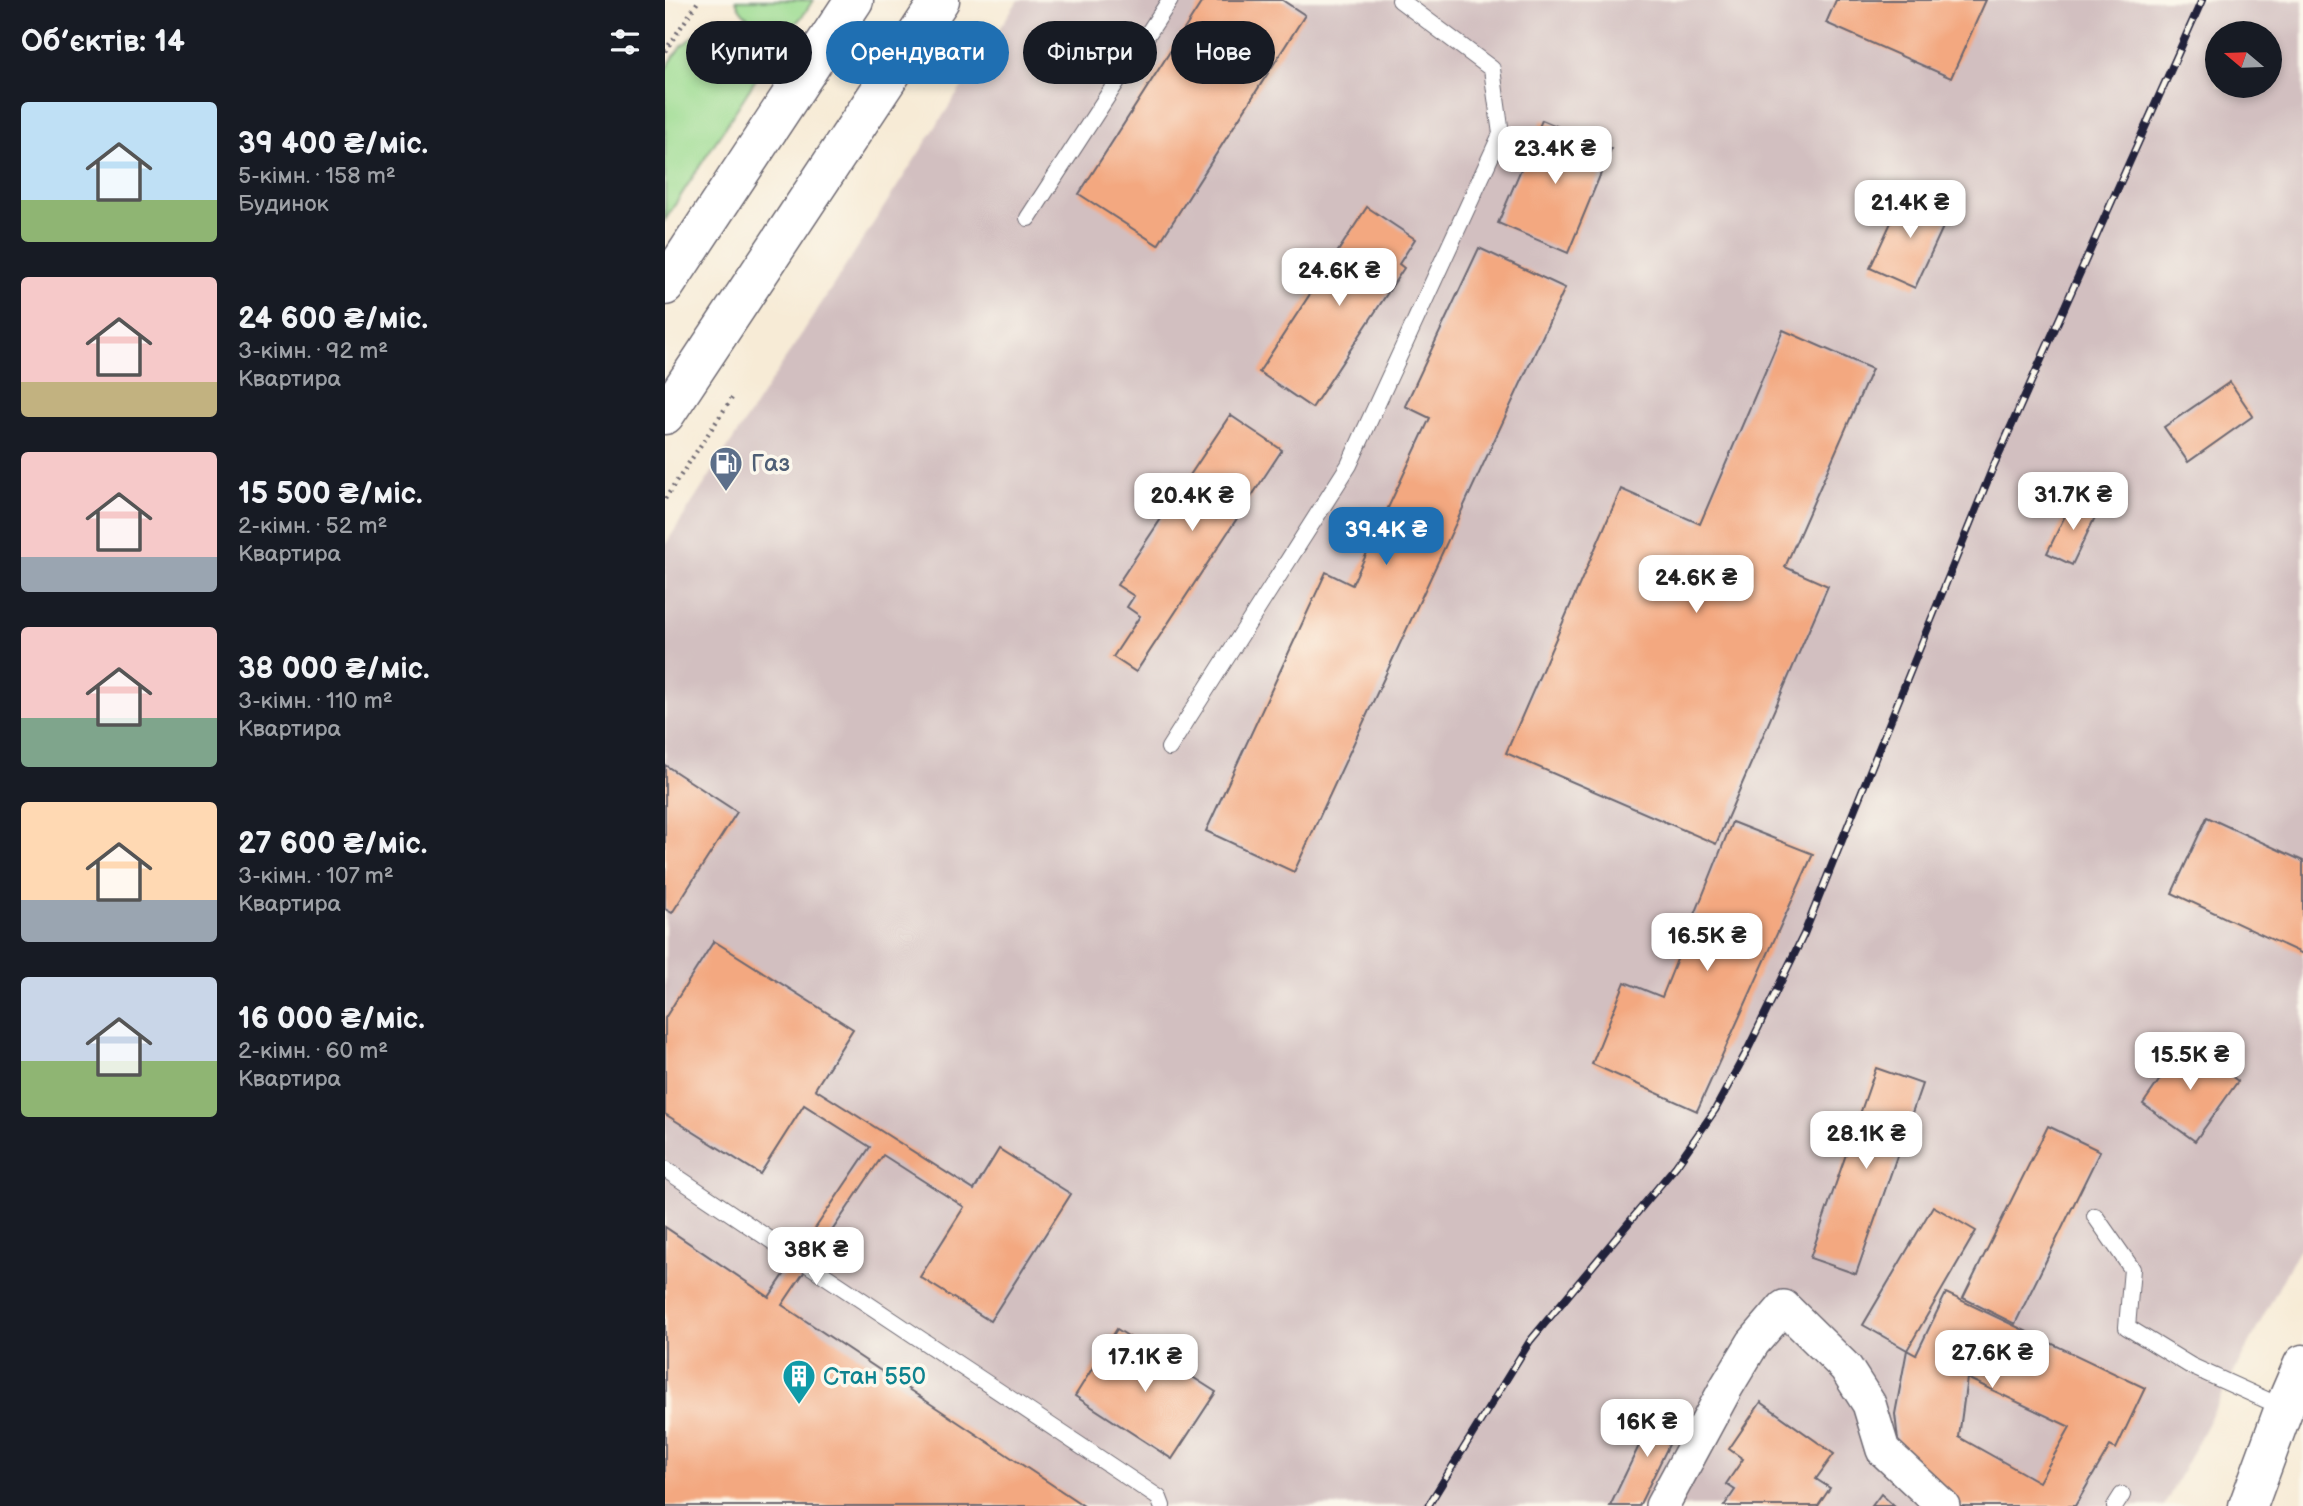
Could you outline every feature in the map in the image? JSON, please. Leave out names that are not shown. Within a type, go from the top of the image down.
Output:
[{"type":"main road","points":[[665,286],[854,0]]},
{"type":"main road","points":[[665,415],[940,0]]},
{"type":"main road","points":[[2248,1506],[2303,1364]]},
{"type":"street","points":[[1661,1506],[1753,1343],[1784,1307],[1846,1368],[1869,1404],[1883,1450],[1943,1506]]},
{"type":"lane","points":[[1028,218],[1170,0]]},
{"type":"lane","points":[[1169,748],[1349,465],[1501,134],[1492,69],[1400,0]]},
{"type":"lane","points":[[665,1169],[1159,1498],[1162,1506]]},
{"type":"lane","points":[[2095,1216],[2132,1269],[2127,1327],[2191,1366],[2284,1408]]},
{"type":"path","points":[[665,51],[699,0]]},
{"type":"path","points":[[665,499],[732,398]]},
{"type":"shaded area","points":[[1018,0],[2303,0],[2303,1241],[2164,1506],[665,1506],[665,545],[964,84],[1009,84],[1009,21],[1004,21]]},
{"type":"green space","points":[[736,0],[813,0],[798,21],[752,21]]},
{"type":"green space","points":[[686,42],[686,84],[753,84],[665,220],[665,70]]},
{"type":"building","points":[[1203,0],[1282,0],[1305,15],[1275,62],[1275,21],[1190,21]]},
{"type":"building","points":[[1836,0],[1986,0],[1951,78],[1826,23]]},
{"type":"building","points":[[1171,50],[1171,84],[1261,84],[1158,245],[1079,194],[1149,84],[1157,84],[1157,72]]},
{"type":"building","points":[[1542,120],[1611,149],[1568,253],[1498,223]]},
{"type":"building","points":[[1905,192],[1950,212],[1915,288],[1870,268]]},
{"type":"building","points":[[1367,207],[1415,239],[1399,264],[1404,268],[1312,408],[1259,372]]},
{"type":"building","points":[[1479,248],[1565,288],[1294,872],[1206,831],[1326,572],[1352,585],[1430,418],[1405,406]]},
{"type":"building","points":[[1783,330],[1872,369],[1785,567],[1828,586],[1716,844],[1506,753],[1621,489],[1700,524]]},
{"type":"building","points":[[2230,382],[2253,416],[2188,462],[2164,427]]},
{"type":"building","points":[[1230,415],[1282,450],[1136,672],[1113,657],[1140,616],[1127,607],[1134,596],[1117,585]]},
{"type":"building","points":[[2073,499],[2098,511],[2072,565],[2047,553]]},
{"type":"building","points":[[665,765],[737,812],[672,913],[665,909]]},
{"type":"building","points":[[2207,817],[2303,861],[2303,954],[2172,893]]},
{"type":"building","points":[[1732,822],[1813,854],[1697,1111],[1592,1064],[1625,982],[1662,997]]},
{"type":"building","points":[[714,941],[853,1029],[815,1089],[974,1190],[999,1149],[1071,1194],[990,1321],[920,1277],[964,1207],[883,1155],[782,1305],[1084,1506],[665,1506],[665,1227],[769,1297],[870,1147],[804,1105],[760,1174],[665,1114],[665,1018]]},
{"type":"building","points":[[2185,1043],[2238,1081],[2195,1141],[2143,1104]]},
{"type":"building","points":[[1876,1068],[1922,1084],[1856,1274],[1810,1258]]},
{"type":"building","points":[[2048,1126],[2100,1151],[2015,1324],[1963,1298]]},
{"type":"building","points":[[1933,1206],[1976,1231],[1907,1350],[1863,1325]]},
{"type":"building","points":[[1946,1293],[2145,1388],[2116,1449],[2110,1446],[2075,1506],[1961,1506],[1899,1449],[1895,1414],[1907,1350],[1916,1355]],"holes":[[[1967,1378],[2070,1427],[2039,1482],[1959,1437]]]},
{"type":"building","points":[[1117,1329],[1216,1392],[1172,1459],[1075,1396]]},
{"type":"building","points":[[1761,1402],[1834,1454],[1816,1479],[1830,1488],[1818,1506],[1724,1506],[1735,1490],[1726,1484],[1743,1459],[1729,1449]]},
{"type":"building","points":[[1658,1406],[1682,1418],[1639,1506],[1610,1506]]},
{"type":"building","points":[[1881,1494],[1894,1506],[1872,1506]]},
{"type":"railway","points":[[1428,1506],[1530,1341],[1676,1166],[1715,1110],[1747,1051],[1804,934],[1993,467],[2202,0]]},
{"type":"place","name":"Газ","points":[[726,493]]},
{"type":"place","name":"Стан 550","points":[[799,1406]]}]
